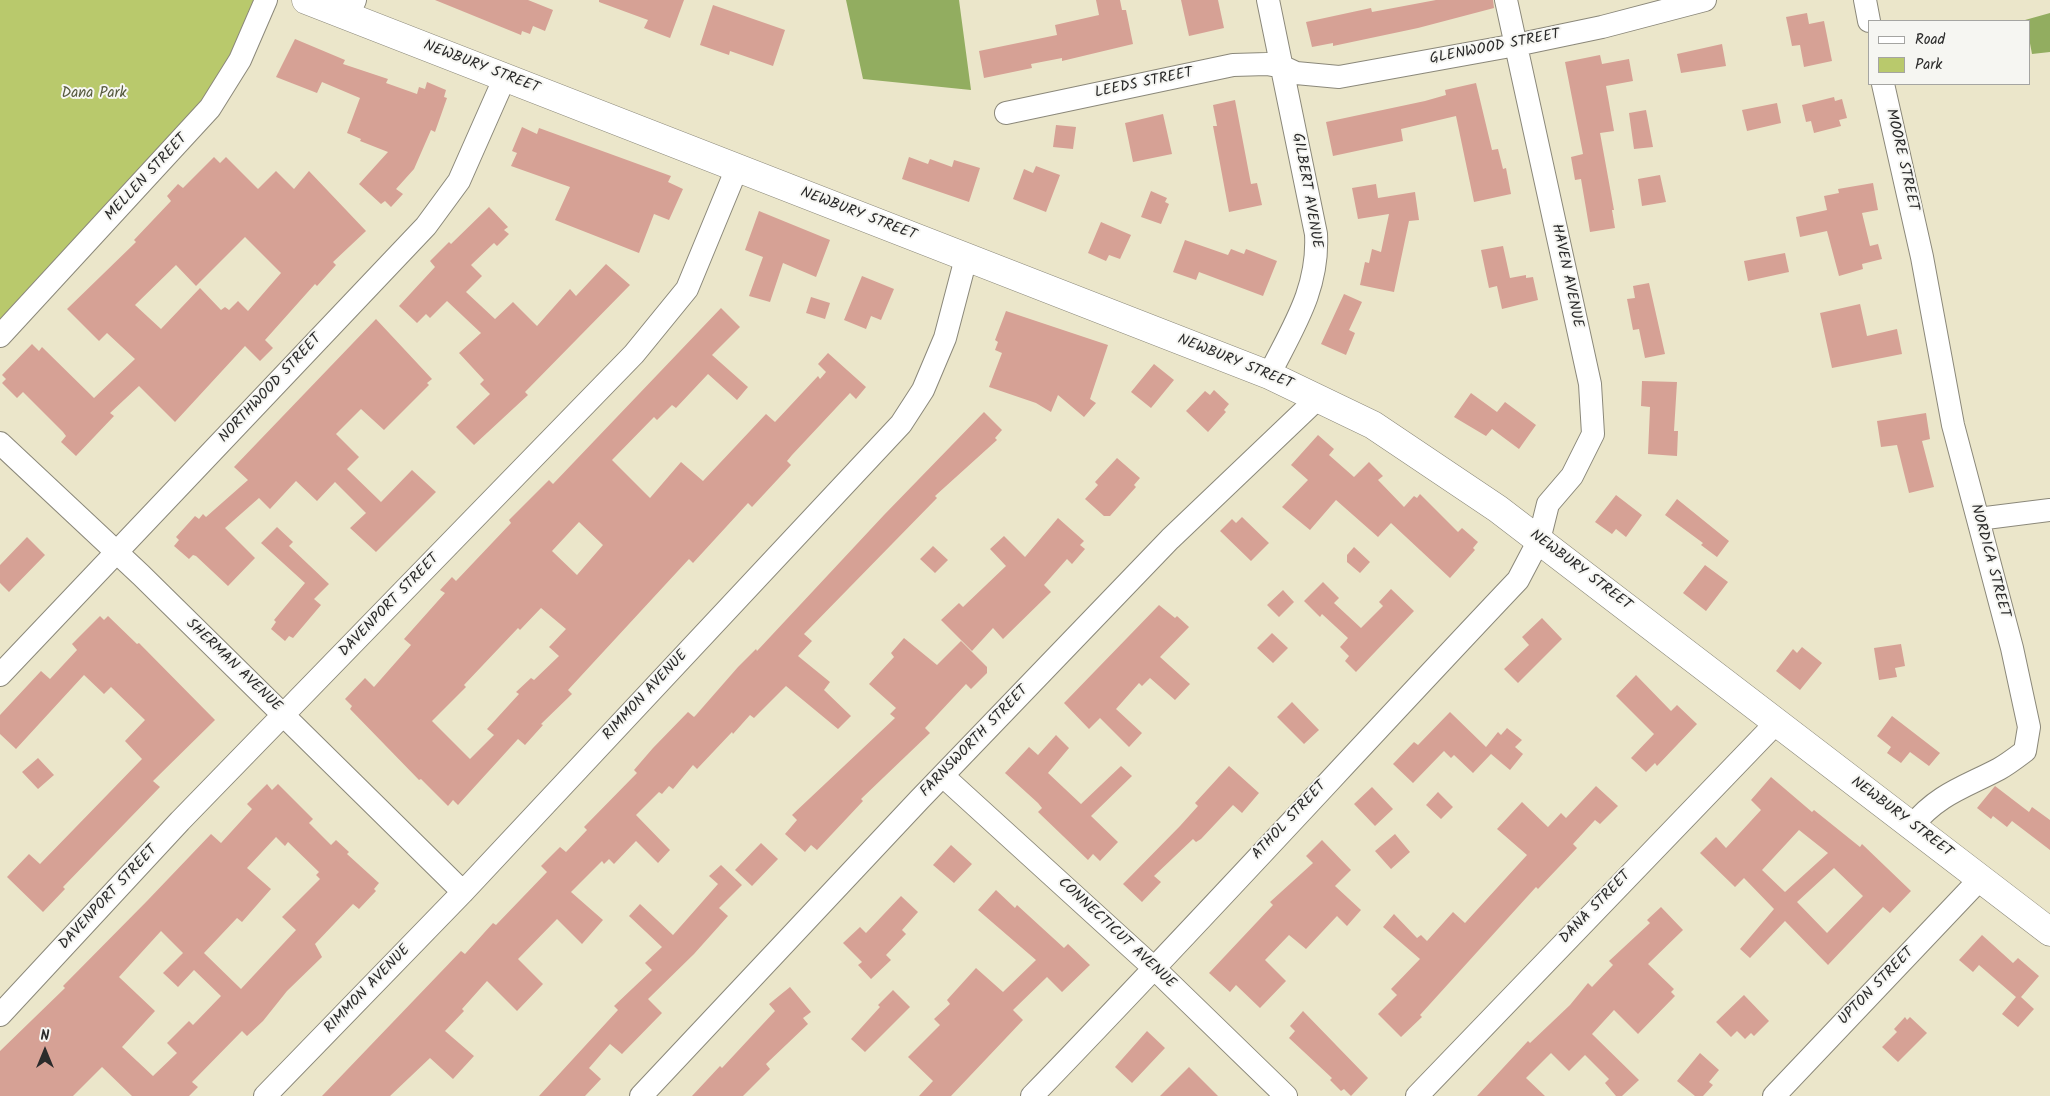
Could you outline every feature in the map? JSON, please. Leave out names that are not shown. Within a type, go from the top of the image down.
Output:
[{"type":"street","name":"MELLEN STREET","points":[[0,336],[210,108],[240,60],[266,0]]},
{"type":"street","name":"NEWBURY STREET","points":[[306,0],[351,8],[505,77],[966,258],[1269,374],[1373,425],[1498,509],[2050,932]]},
{"type":"street","name":"GILBERT AVENUE","points":[[1268,0],[1316,234],[1318,257],[1309,295],[1269,374]]},
{"type":"street","name":"HAVEN AVENUE","points":[[1506,0],[1590,384],[1593,434],[1572,476],[1548,504],[1539,540]]},
{"type":"street","name":"GLENWOOD STREET","points":[[1283,67],[1296,73],[1339,77],[1516,45],[1602,27],[1706,0]]},
{"type":"street","points":[[1865,0],[1869,20]]},
{"type":"street","name":"LEEDS STREET","points":[[1006,113],[1233,65],[1267,64],[1283,67]]},
{"type":"street","name":"NORTHWOOD STREET","points":[[0,675],[426,226],[459,182],[505,77]]},
{"type":"street","name":"MOORE STREET","points":[[1884,85],[1918,237]]},
{"type":"street","name":"DAVENPORT STREET","points":[[0,1015],[180,821],[634,354],[687,289],[737,168]]},
{"type":"street","name":"NORDICA STREET","points":[[1912,826],[1953,790],[2001,768],[2025,751],[2029,727],[2012,648],[1953,425],[1918,237]]},
{"type":"street","name":"RIMMON AVENUE","points":[[265,1096],[463,892],[901,424],[922,390],[945,338],[966,258]]},
{"type":"street","name":"FARNSWORTH STREET","points":[[641,1096],[1170,539],[1318,398]]},
{"type":"street","name":"SHERMAN AVENUE","points":[[0,443],[117,553],[463,892]]},
{"type":"street","points":[[1978,519],[2050,510]]},
{"type":"street","name":"ATHOL STREET","points":[[1032,1096],[1155,969],[1310,800],[1518,580],[1539,540]]},
{"type":"street","name":"DANA STREET","points":[[1417,1096],[1776,722]]},
{"type":"street","name":"CONNECTICUT AVENUE","points":[[943,776],[1155,969],[1286,1096]]},
{"type":"street","name":"UPTON STREET","points":[[1774,1096],[1981,878]]},
{"type":"green space","name":"Dana Park","points":[[0,0],[261,0],[235,66],[0,338]]},
{"type":"green space","points":[[846,0],[959,0],[971,90],[863,79]]},
{"type":"green space","points":[[2050,13],[2050,52],[2032,54],[2030,20],[2025,20]]},
{"type":"building","points":[[435,0],[528,0],[553,10],[545,31],[533,26],[530,34],[522,31],[521,35]]},
{"type":"building","points":[[599,0],[684,0],[670,38],[644,28],[648,20],[599,2]]},
{"type":"building","points":[[1096,0],[1120,0],[1122,10],[1126,10],[1133,44],[1062,61],[1062,58],[1031,64],[1032,68],[984,78],[979,51],[1057,35],[1055,25],[1099,15]]},
{"type":"building","points":[[1181,0],[1218,0],[1224,28],[1189,36]]},
{"type":"building","points":[[1436,0],[1493,0],[1494,8],[1418,28],[1333,46],[1333,43],[1312,47],[1306,22],[1371,8],[1372,12]]},
{"type":"building","points":[[713,5],[785,30],[773,66],[730,51],[729,55],[700,45]]},
{"type":"building","points":[[1807,13],[1809,24],[1824,21],[1832,61],[1804,67],[1800,45],[1792,46],[1786,17]]},
{"type":"building","points":[[295,39],[345,60],[343,64],[388,79],[386,83],[417,94],[419,87],[425,89],[427,82],[446,90],[444,97],[447,98],[435,132],[431,130],[414,169],[396,189],[403,194],[391,207],[385,201],[381,204],[359,184],[388,152],[360,141],[361,139],[347,133],[360,98],[322,82],[317,93],[276,77]]},
{"type":"building","points":[[1722,44],[1726,66],[1681,73],[1677,54]]},
{"type":"building","points":[[1600,55],[1602,64],[1629,59],[1633,81],[1606,86],[1614,131],[1600,133],[1614,210],[1612,210],[1615,228],[1590,232],[1581,179],[1575,180],[1571,157],[1583,154],[1565,62]]},
{"type":"building","points":[[1476,83],[1492,150],[1498,149],[1503,169],[1506,168],[1511,194],[1474,202],[1456,116],[1401,129],[1403,141],[1333,156],[1326,122],[1425,101],[1446,95],[1445,90]]},
{"type":"building","points":[[1834,97],[1835,101],[1842,99],[1847,118],[1839,120],[1841,126],[1814,133],[1811,121],[1806,122],[1802,105]]},
{"type":"building","points":[[1235,100],[1251,184],[1257,183],[1262,205],[1229,212],[1213,126],[1217,126],[1213,105]]},
{"type":"building","points":[[1777,103],[1781,123],[1747,131],[1742,110]]},
{"type":"building","points":[[1646,110],[1653,147],[1634,149],[1629,113]]},
{"type":"building","points":[[1163,114],[1172,154],[1133,162],[1125,123]]},
{"type":"building","points":[[1056,125],[1076,127],[1073,149],[1053,147]]},
{"type":"building","points":[[522,127],[537,134],[539,128],[671,176],[668,182],[683,189],[669,220],[654,214],[639,253],[555,220],[570,187],[511,166],[517,153],[512,151]]},
{"type":"building","points":[[214,157],[220,163],[226,157],[258,189],[276,171],[294,189],[309,171],[366,231],[333,262],[336,265],[317,286],[315,284],[265,340],[273,348],[260,361],[245,346],[175,422],[139,386],[110,413],[114,416],[76,456],[61,442],[66,436],[63,432],[23,392],[17,398],[2,383],[6,379],[2,375],[32,344],[39,351],[42,347],[94,398],[135,359],[107,333],[99,341],[67,309],[136,242],[134,240],[171,201],[167,196],[178,184],[183,188]],"holes":[[[245,237],[281,273],[248,311],[238,301],[229,310],[225,307],[221,310],[200,288],[161,329],[135,305],[176,265],[196,286]]]},
{"type":"building","points":[[909,157],[928,164],[930,159],[952,167],[954,160],[980,168],[969,202],[902,179]]},
{"type":"building","points":[[1036,166],[1060,175],[1046,212],[1013,199],[1024,169],[1033,173]]},
{"type":"building","points":[[1660,175],[1666,202],[1642,206],[1638,179]]},
{"type":"building","points":[[1873,183],[1878,210],[1862,213],[1870,246],[1878,244],[1882,259],[1862,264],[1863,269],[1839,276],[1827,231],[1800,237],[1796,217],[1827,210],[1824,196],[1839,193],[1838,189]]},
{"type":"building","points":[[1376,184],[1378,198],[1415,192],[1419,220],[1409,221],[1394,292],[1360,285],[1365,262],[1369,263],[1372,249],[1381,252],[1389,214],[1358,219],[1352,188]]},
{"type":"building","points":[[1151,191],[1167,198],[1165,202],[1169,204],[1161,224],[1141,217]]},
{"type":"building","points":[[489,207],[508,227],[504,230],[509,234],[497,246],[494,243],[471,265],[482,276],[466,292],[495,319],[513,302],[537,326],[570,289],[576,296],[606,264],[630,285],[525,392],[528,395],[474,445],[456,427],[490,394],[480,384],[484,380],[459,353],[481,333],[447,301],[430,318],[426,314],[417,323],[399,306],[435,267],[430,261],[449,242],[451,244]]},
{"type":"building","points":[[759,211],[830,240],[816,277],[783,263],[770,302],[749,296],[763,257],[745,250]]},
{"type":"building","points":[[1101,222],[1131,235],[1120,259],[1109,255],[1106,261],[1088,253]]},
{"type":"building","points":[[1185,240],[1228,255],[1231,249],[1244,254],[1246,249],[1277,261],[1263,296],[1199,272],[1196,280],[1173,272]]},
{"type":"building","points":[[1503,246],[1510,278],[1526,275],[1526,278],[1533,277],[1538,300],[1502,309],[1497,286],[1489,288],[1481,250]]},
{"type":"building","points":[[1785,253],[1789,272],[1748,281],[1744,261]]},
{"type":"building","points":[[862,276],[894,289],[881,320],[871,316],[866,329],[844,320]]},
{"type":"building","points":[[1649,283],[1665,354],[1645,358],[1639,329],[1633,330],[1627,299],[1635,298],[1633,286]]},
{"type":"building","points":[[1344,294],[1362,302],[1349,330],[1355,333],[1346,355],[1321,344]]},
{"type":"building","points":[[811,297],[830,303],[825,319],[806,313]]},
{"type":"building","points":[[1860,304],[1867,336],[1897,329],[1902,354],[1832,368],[1820,313]]},
{"type":"building","points":[[721,308],[740,327],[712,355],[748,387],[737,400],[708,374],[676,408],[672,405],[657,420],[654,417],[612,460],[650,498],[681,462],[703,481],[766,414],[775,422],[818,376],[820,379],[826,372],[818,364],[828,353],[866,387],[856,399],[850,393],[792,455],[787,461],[791,465],[752,507],[748,503],[693,563],[689,559],[568,690],[572,694],[541,724],[543,725],[525,745],[518,739],[458,805],[453,800],[448,806],[421,779],[419,780],[350,709],[352,706],[345,699],[365,678],[374,687],[411,645],[404,639],[445,593],[440,590],[452,577],[456,581],[511,523],[509,520],[549,480],[553,484]],"holes":[[[579,522],[603,545],[577,575],[552,551]],[[541,608],[566,629],[549,647],[559,656],[534,680],[531,678],[516,692],[519,694],[487,729],[494,735],[470,759],[432,721],[466,687],[464,685],[518,628],[520,630]]]},
{"type":"building","points":[[1006,311],[1108,345],[1090,399],[1096,403],[1084,417],[1058,395],[1051,412],[1036,403],[989,387],[1002,353],[995,350],[998,342],[995,340]]},
{"type":"building","points":[[376,319],[432,379],[427,383],[429,385],[384,430],[361,409],[336,434],[359,457],[347,469],[381,502],[412,470],[436,492],[376,552],[350,528],[366,513],[335,482],[317,501],[296,481],[270,509],[259,498],[225,528],[255,558],[228,586],[196,556],[193,555],[189,559],[174,546],[179,540],[176,537],[195,516],[199,519],[203,514],[206,517],[248,480],[234,467]]},
{"type":"building","points":[[1154,364],[1174,380],[1151,408],[1131,392]]},
{"type":"building","points":[[1642,381],[1677,382],[1674,431],[1678,431],[1677,456],[1648,454],[1650,407],[1641,406]]},
{"type":"building","points":[[1214,390],[1229,404],[1224,410],[1226,412],[1208,432],[1186,411],[1205,391],[1210,395]]},
{"type":"building","points":[[1471,393],[1497,412],[1505,402],[1536,425],[1519,449],[1492,429],[1486,436],[1454,417]]},
{"type":"building","points":[[984,412],[1002,430],[995,438],[997,440],[935,496],[937,498],[804,634],[812,641],[798,656],[830,682],[824,690],[851,716],[838,729],[786,686],[754,718],[750,715],[697,769],[693,765],[673,789],[669,786],[662,794],[659,792],[636,815],[670,850],[658,863],[636,841],[614,864],[609,859],[604,864],[602,861],[571,892],[603,920],[582,944],[557,919],[518,959],[543,984],[517,1011],[487,981],[462,1009],[464,1011],[445,1031],[474,1056],[453,1079],[430,1058],[390,1096],[322,1096],[461,951],[465,954],[493,923],[496,925],[547,872],[541,866],[560,847],[566,852],[587,830],[584,827],[637,773],[634,770],[653,748],[688,712],[694,717],[696,715],[738,667],[756,649],[757,651],[884,515]]},
{"type":"building","points":[[1926,413],[1930,439],[1922,441],[1934,487],[1909,493],[1897,445],[1881,447],[1877,421]]},
{"type":"building","points":[[1318,435],[1334,449],[1329,455],[1354,477],[1369,462],[1383,476],[1378,480],[1404,507],[1414,496],[1417,498],[1420,494],[1458,532],[1462,528],[1478,542],[1473,548],[1475,550],[1450,578],[1391,523],[1378,537],[1336,500],[1310,530],[1282,507],[1308,480],[1291,465]]},
{"type":"building","points":[[1117,458],[1140,478],[1134,485],[1136,487],[1110,516],[1104,516],[1085,499],[1098,485],[1095,482]]},
{"type":"building","points":[[1616,495],[1642,515],[1626,537],[1616,529],[1612,534],[1595,522]]},
{"type":"building","points":[[1677,499],[1729,541],[1717,557],[1701,545],[1703,543],[1665,515]]},
{"type":"building","points":[[1242,517],[1269,543],[1251,561],[1220,531],[1232,519],[1236,523]]},
{"type":"building","points":[[1058,518],[1084,541],[1080,545],[1085,549],[1072,564],[1067,559],[1044,585],[1051,592],[1003,639],[993,628],[972,651],[941,620],[959,603],[963,607],[1006,566],[990,549],[1004,536],[1025,557]]},
{"type":"building","points":[[277,527],[293,542],[289,546],[329,584],[314,599],[321,605],[293,638],[289,636],[285,641],[271,629],[276,622],[274,620],[305,583],[261,543]]},
{"type":"building","points":[[27,537],[45,555],[9,592],[0,583],[0,565]]},
{"type":"building","points":[[933,546],[948,560],[935,573],[920,559]]},
{"type":"building","points":[[1354,547],[1370,562],[1360,573],[1347,562],[1347,555]]},
{"type":"building","points":[[1705,565],[1728,582],[1706,611],[1683,593]]},
{"type":"building","points":[[1323,582],[1339,598],[1334,603],[1361,628],[1383,606],[1379,602],[1391,589],[1414,611],[1356,672],[1345,661],[1349,656],[1340,647],[1348,638],[1322,614],[1320,617],[1304,601]]},
{"type":"building","points":[[1283,590],[1294,602],[1279,617],[1267,605]]},
{"type":"building","points":[[1159,605],[1175,618],[1177,616],[1189,627],[1160,657],[1190,684],[1175,700],[1150,678],[1142,686],[1139,683],[1116,709],[1142,733],[1129,747],[1100,718],[1089,729],[1064,703]]},
{"type":"building","points":[[100,616],[104,620],[108,616],[137,644],[139,643],[215,720],[153,781],[160,787],[63,887],[65,889],[43,912],[7,877],[29,854],[40,864],[142,759],[125,741],[145,720],[111,687],[104,694],[84,675],[16,749],[0,734],[0,715],[41,671],[50,679],[77,650],[72,644]]},
{"type":"building","points":[[1542,618],[1562,639],[1518,683],[1504,669],[1529,645],[1522,637]]},
{"type":"building","points":[[1272,633],[1288,648],[1273,663],[1257,648]]},
{"type":"building","points":[[904,638],[937,665],[961,641],[987,667],[987,673],[971,689],[966,684],[925,728],[930,733],[861,799],[863,801],[817,850],[811,845],[805,852],[785,834],[797,820],[792,815],[895,718],[890,714],[896,708],[869,684],[894,657],[891,653]]},
{"type":"building","points":[[1901,644],[1905,666],[1895,668],[1897,677],[1879,680],[1874,648]]},
{"type":"building","points":[[1802,647],[1822,663],[1800,690],[1776,671],[1793,649],[1797,653]]},
{"type":"building","points":[[1636,675],[1671,711],[1677,705],[1697,724],[1657,766],[1655,763],[1646,772],[1631,758],[1654,734],[1616,696]]},
{"type":"building","points":[[1292,702],[1319,730],[1304,744],[1277,717]]},
{"type":"building","points":[[1450,712],[1486,747],[1498,732],[1501,735],[1507,728],[1522,740],[1515,747],[1523,754],[1510,770],[1491,754],[1473,773],[1454,755],[1451,758],[1444,751],[1413,783],[1393,764],[1414,742],[1418,745]]},
{"type":"building","points":[[1892,716],[1940,753],[1929,766],[1910,752],[1901,763],[1887,753],[1891,747],[1877,736]]},
{"type":"building","points":[[1056,735],[1069,748],[1048,773],[1081,804],[1121,766],[1132,776],[1091,816],[1118,842],[1100,861],[1093,854],[1088,860],[1038,812],[1042,808],[1038,803],[1005,773],[1029,747],[1038,755]]},
{"type":"building","points":[[38,758],[54,775],[38,789],[22,772]]},
{"type":"building","points":[[1229,766],[1259,793],[1242,813],[1233,805],[1201,839],[1196,842],[1193,839],[1154,876],[1161,882],[1142,902],[1123,884],[1198,806],[1195,803]]},
{"type":"building","points":[[1771,777],[1812,812],[1814,810],[1860,847],[1862,844],[1911,891],[1890,913],[1883,907],[1828,965],[1785,921],[1750,958],[1740,949],[1774,909],[1744,878],[1735,887],[1700,853],[1716,837],[1726,848],[1761,810],[1751,800]],"holes":[[[1799,830],[1828,853],[1785,892],[1762,870]],[[1834,868],[1863,896],[1827,933],[1797,902]]]},
{"type":"building","points":[[267,784],[272,790],[278,784],[313,819],[309,823],[331,845],[336,840],[349,852],[347,854],[379,883],[374,889],[376,891],[359,909],[353,904],[315,944],[322,957],[287,991],[263,1021],[247,1036],[242,1031],[192,1082],[198,1087],[189,1096],[132,1096],[102,1067],[73,1096],[0,1096],[0,1051],[65,988],[63,986],[211,834],[221,843],[252,809],[247,804]],"holes":[[[276,837],[285,846],[288,842],[319,872],[316,875],[320,879],[282,917],[296,930],[241,989],[204,953],[237,918],[242,922],[271,889],[247,868]],[[161,931],[183,953],[163,973],[178,987],[194,970],[221,996],[193,1025],[189,1021],[167,1043],[177,1053],[153,1076],[122,1047],[155,1011],[119,977]]]},
{"type":"building","points":[[1596,786],[1618,806],[1600,824],[1595,820],[1573,844],[1577,848],[1538,889],[1536,887],[1420,1015],[1422,1017],[1401,1037],[1378,1014],[1397,995],[1391,989],[1420,959],[1383,927],[1394,914],[1417,938],[1421,935],[1427,941],[1453,912],[1465,923],[1527,855],[1497,829],[1522,802],[1548,827],[1561,813],[1566,818]]},
{"type":"building","points":[[1995,786],[2029,812],[2032,807],[2050,820],[2050,850],[2012,821],[2007,827],[1993,816],[1991,819],[1977,808]]},
{"type":"building","points":[[1372,787],[1393,809],[1375,826],[1354,804]]},
{"type":"building","points":[[1438,792],[1453,807],[1441,819],[1426,805]]},
{"type":"building","points":[[1395,834],[1410,852],[1391,869],[1375,851]]},
{"type":"building","points":[[1322,840],[1351,870],[1335,886],[1361,910],[1347,926],[1337,916],[1306,949],[1289,935],[1265,960],[1286,981],[1260,1008],[1236,985],[1230,992],[1209,973],[1273,905],[1270,902],[1313,863],[1306,856]]},
{"type":"building","points":[[761,843],[778,859],[752,886],[735,870]]},
{"type":"building","points":[[951,845],[972,864],[954,883],[933,865]]},
{"type":"building","points":[[721,865],[742,885],[719,908],[728,916],[694,954],[648,999],[662,1013],[622,1054],[610,1044],[589,1068],[601,1079],[585,1096],[539,1096],[618,1010],[614,1006],[652,970],[645,963],[662,947],[629,916],[640,904],[673,935],[718,884],[709,876]]},
{"type":"building","points":[[996,890],[1015,908],[1017,905],[1064,948],[1068,944],[1090,965],[1062,992],[1047,977],[1013,1010],[1023,1020],[951,1096],[919,1096],[933,1081],[908,1057],[940,1025],[934,1019],[950,1004],[947,1000],[976,968],[1003,992],[1036,960],[978,910]]},
{"type":"building","points":[[901,896],[918,912],[902,930],[906,934],[886,955],[891,960],[871,979],[858,965],[862,962],[843,943],[860,927],[866,933]]},
{"type":"building","points":[[1661,907],[1683,930],[1648,964],[1674,989],[1671,992],[1675,996],[1638,1034],[1614,1010],[1592,1034],[1639,1080],[1622,1096],[1616,1096],[1605,1083],[1609,1079],[1585,1055],[1569,1071],[1551,1053],[1526,1078],[1545,1096],[1477,1096],[1528,1041],[1530,1043],[1570,1005],[1588,983],[1592,987],[1613,965],[1609,961],[1650,923],[1647,920]]},
{"type":"building","points":[[1982,935],[2013,963],[2018,958],[2039,976],[2021,997],[2034,1009],[2018,1027],[2002,1014],[2016,997],[1979,965],[1973,972],[1959,960]]},
{"type":"building","points":[[790,987],[811,1012],[803,1018],[808,1024],[766,1064],[770,1069],[743,1096],[692,1096],[720,1066],[722,1068],[775,1011],[769,1004]]},
{"type":"building","points":[[893,990],[910,1007],[865,1052],[851,1039],[880,1007],[878,1005]]},
{"type":"building","points":[[1744,995],[1769,1021],[1754,1036],[1751,1033],[1745,1039],[1737,1031],[1731,1037],[1716,1022]]},
{"type":"building","points":[[1303,1011],[1368,1078],[1351,1096],[1344,1089],[1341,1091],[1330,1080],[1332,1078],[1289,1038],[1295,1031],[1290,1026]]},
{"type":"building","points":[[1905,1017],[1907,1020],[1910,1017],[1927,1033],[1898,1062],[1882,1047],[1897,1032],[1894,1029]]},
{"type":"building","points":[[1147,1031],[1165,1048],[1132,1083],[1115,1067]]},
{"type":"building","points":[[1700,1053],[1719,1070],[1709,1082],[1713,1085],[1703,1096],[1695,1096],[1677,1081]]},
{"type":"building","points":[[1189,1067],[1218,1096],[1160,1096]]}]
